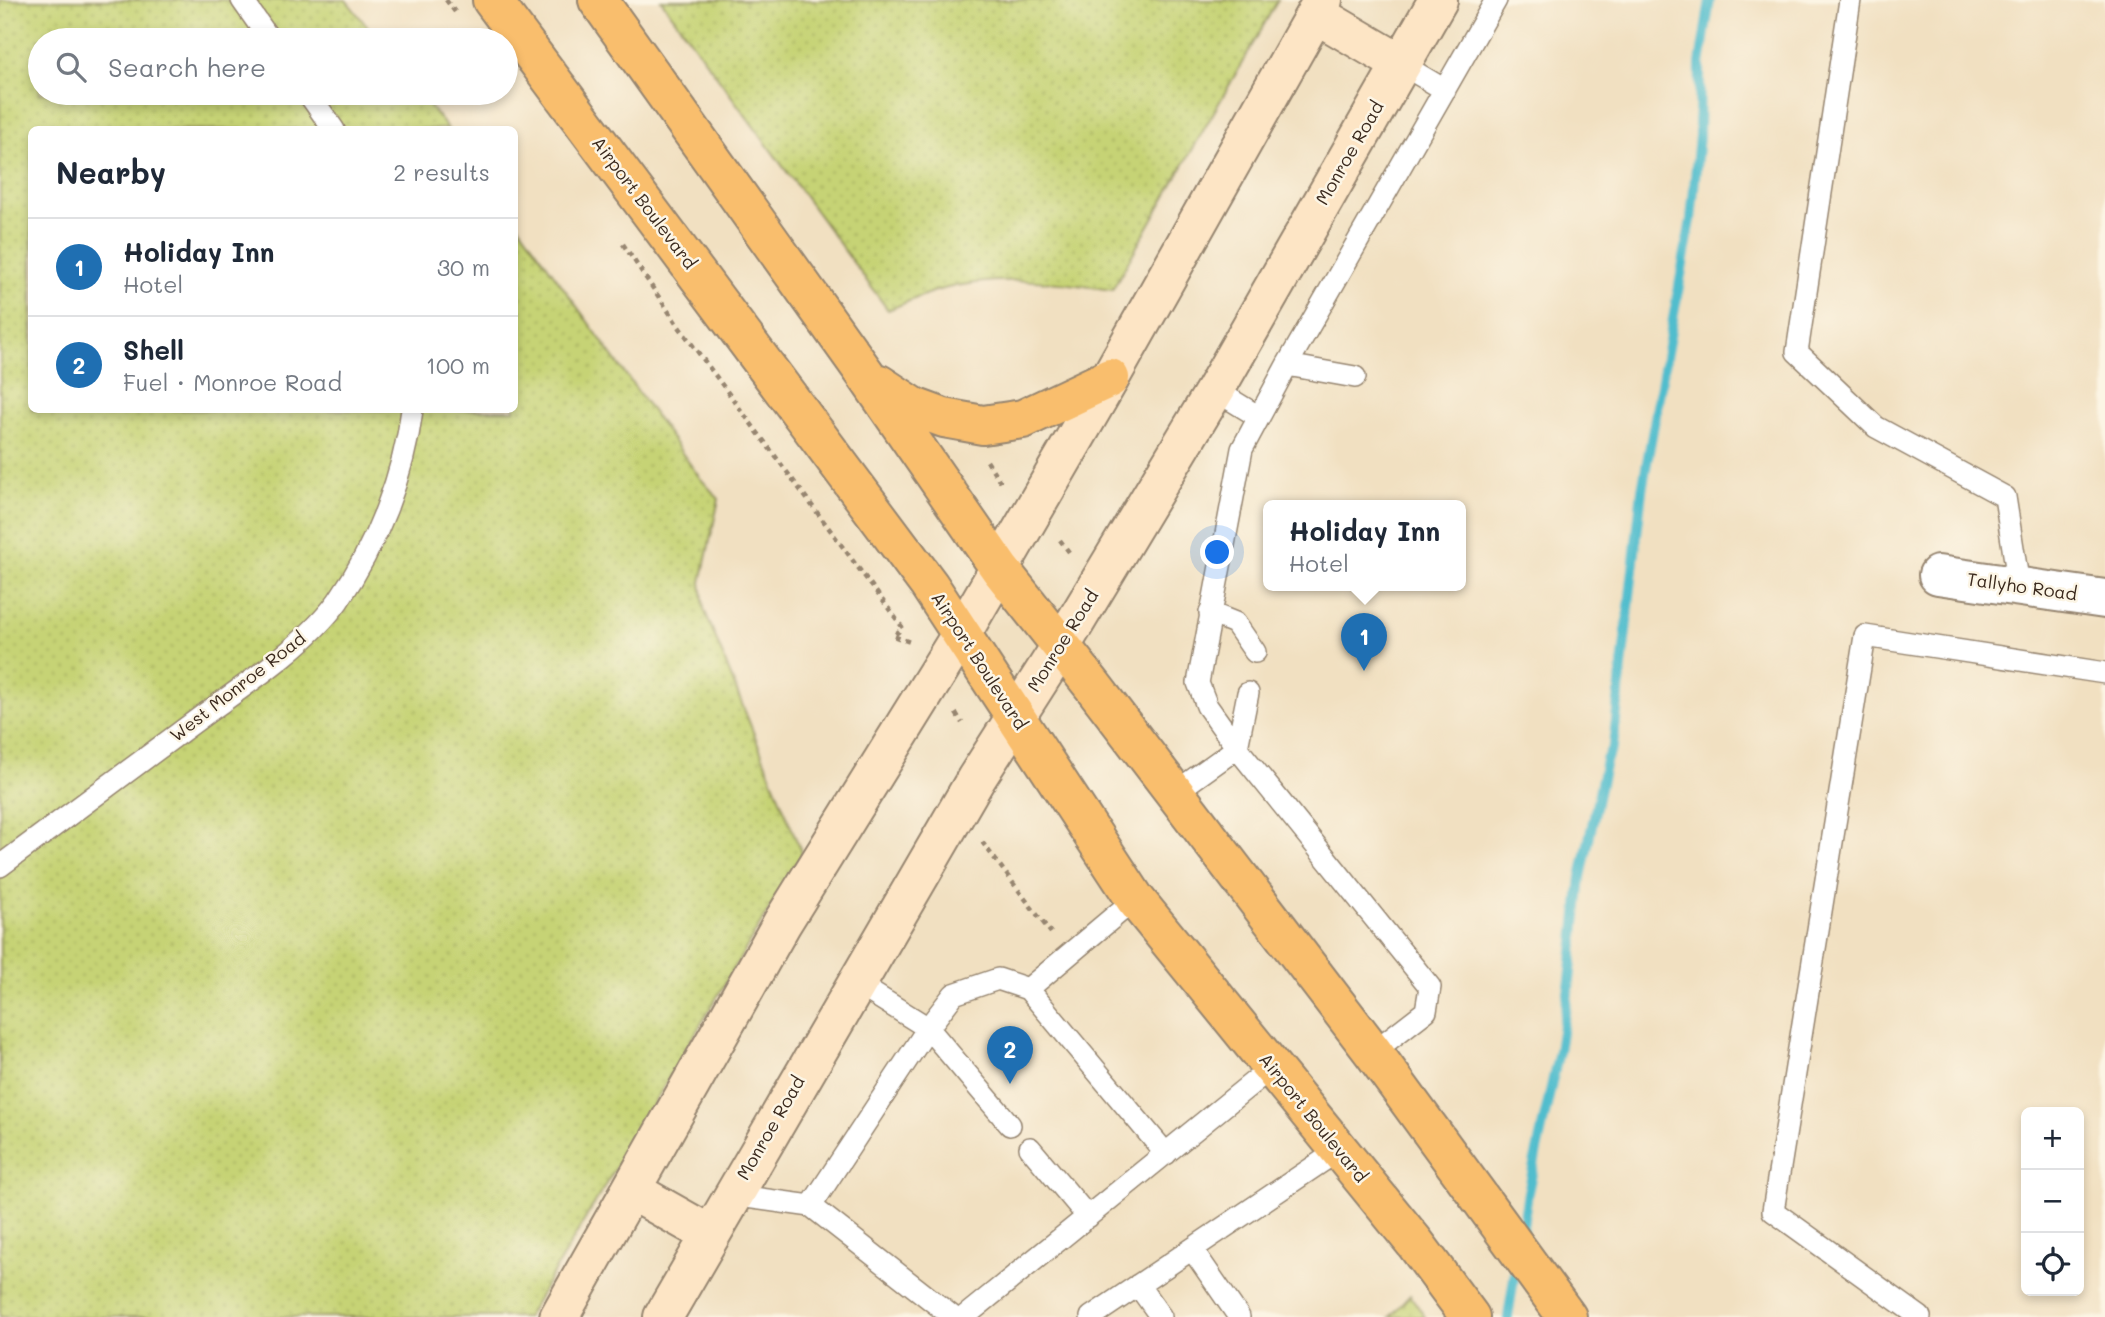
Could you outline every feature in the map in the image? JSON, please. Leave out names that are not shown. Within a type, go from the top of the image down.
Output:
[{"type":"main road","name":"Airport Boulevard","points":[[492,0],[513,28]]},
{"type":"main road","points":[[598,0],[866,375],[1000,569],[1373,1052],[1567,1317]]},
{"type":"main road","name":"Monroe Road","points":[[663,1317],[975,779],[1061,646],[1214,390],[1438,0]]},
{"type":"main road","points":[[559,1317],[782,923],[1000,569],[1320,7],[1401,64]]},
{"type":"main road","name":"Airport Boulevard","points":[[518,35],[921,574],[1135,899],[1415,1243],[1470,1317]]},
{"type":"main road","points":[[866,375],[914,407],[944,418],[983,425],[1023,419],[1110,377]]},
{"type":"main road","points":[[631,1190],[709,1234]]},
{"type":"street","name":"Tallyho Road","points":[[1938,575],[2105,599]]},
{"type":"lane","points":[[242,0],[262,28]]},
{"type":"lane","points":[[1373,1052],[1426,1011],[1430,987],[1237,748],[1207,706],[1198,683],[1242,449],[1287,365],[1496,0]]},
{"type":"lane","points":[[1850,0],[1797,352],[1876,427],[2005,498],[2019,586]]},
{"type":"lane","points":[[1401,64],[1445,90]]},
{"type":"lane","points":[[316,105],[331,126]]},
{"type":"lane","points":[[1287,365],[1355,377]]},
{"type":"lane","points":[[1214,390],[1259,417]]},
{"type":"lane","name":"West Monroe Road","points":[[0,866],[294,648],[337,602],[371,543],[393,493],[409,437],[412,413]]},
{"type":"lane","points":[[1210,613],[1235,623],[1255,652]]},
{"type":"lane","points":[[1920,1317],[1773,1211],[1865,636],[2105,674]]},
{"type":"lane","points":[[1174,793],[1237,748],[1248,693]]},
{"type":"lane","points":[[1028,989],[1135,899]]},
{"type":"lane","points":[[811,1206],[928,1028],[954,994],[998,979],[1028,989],[1166,1154]]},
{"type":"lane","points":[[856,983],[928,1028],[1010,1125]]},
{"type":"lane","points":[[964,1317],[1272,1067]]},
{"type":"lane","points":[[1030,1148],[1088,1217]]},
{"type":"lane","points":[[1091,1317],[1339,1150]]},
{"type":"lane","points":[[732,1195],[811,1206],[953,1317]]},
{"type":"lane","points":[[1192,1249],[1239,1317]]},
{"type":"lane","points":[[1138,1285],[1161,1317]]},
{"type":"path","points":[[619,237],[677,324],[903,628],[893,636],[913,643]]},
{"type":"path","points":[[981,451],[1007,492]]},
{"type":"path","points":[[1055,534],[1073,556]]},
{"type":"path","points":[[977,836],[1053,935]]},
{"type":"green space","points":[[0,0],[346,0],[368,28],[28,28],[28,105],[429,105],[446,126],[28,126],[28,413],[518,413],[518,224],[700,478],[719,499],[701,582],[704,609],[802,854],[527,1317],[0,1317]]},
{"type":"green space","points":[[661,0],[1278,0],[1112,290],[1047,282],[982,282],[939,290],[888,310]]},
{"type":"green space","points":[[1410,1295],[1425,1317],[1390,1317]]},
{"type":"waterway","points":[[1521,1238],[1528,1192],[1559,1051],[1581,877],[1606,760],[1613,746],[1642,490],[1691,220],[1699,136],[1700,64],[1710,0]]},
{"type":"waterway","points":[[1508,1317],[1516,1265]]},
{"type":"place","name":"Holiday Inn","points":[[1364,671]]},
{"type":"place","name":"Shell","points":[[1010,1084]]}]
